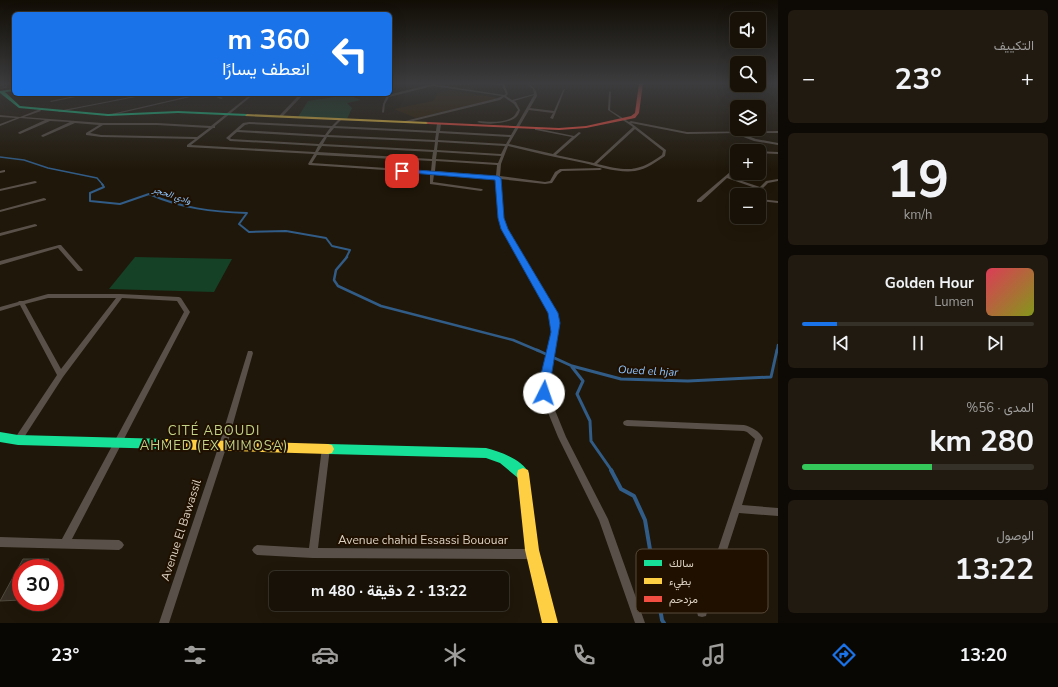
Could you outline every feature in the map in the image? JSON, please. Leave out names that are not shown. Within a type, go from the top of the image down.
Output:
[{"type":"street","points":[[0,125],[35,112]]},
{"type":"street","points":[[72,112],[108,115],[169,112]]},
{"type":"street","points":[[108,115],[121,112]]},
{"type":"street","points":[[173,112],[406,122],[438,128],[512,136]]},
{"type":"street","points":[[231,112],[188,146],[499,164]]},
{"type":"street","points":[[281,116],[285,112]]},
{"type":"street","points":[[406,122],[449,112]]},
{"type":"street","points":[[479,122],[497,123],[515,117],[518,112]]},
{"type":"street","points":[[527,112],[507,145],[499,164],[498,178],[502,224],[553,313],[556,323],[544,383],[544,393],[562,437],[603,519],[636,612]]},
{"type":"street","points":[[552,118],[555,112]]},
{"type":"street","points":[[236,131],[507,145],[594,165],[629,171],[647,168],[666,153],[663,148],[612,112]]},
{"type":"street","points":[[503,155],[229,139],[236,131],[248,123],[333,127],[577,128],[624,120],[633,117],[637,112]]},
{"type":"street","points":[[0,116],[102,124],[157,124],[214,127]]},
{"type":"street","points":[[20,133],[50,119]]},
{"type":"street","points":[[340,119],[326,135],[309,163],[310,164],[432,172],[549,183],[552,182],[558,172],[564,169],[614,169]]},
{"type":"street","points":[[624,120],[691,131],[730,130]]},
{"type":"street","points":[[624,120],[686,133],[730,133]]},
{"type":"street","points":[[43,136],[75,122]]},
{"type":"street","points":[[102,124],[87,134],[101,136],[198,138]]},
{"type":"street","points":[[594,165],[635,127]]},
{"type":"street","points":[[438,128],[436,150],[433,160],[432,184],[481,190]]},
{"type":"street","points":[[766,129],[778,128]]},
{"type":"street","points":[[536,129],[575,137]]},
{"type":"street","points":[[766,132],[778,132]]},
{"type":"street","points":[[554,155],[579,133]]},
{"type":"street","points":[[745,136],[755,140],[778,144]]},
{"type":"street","points":[[766,152],[778,153]]},
{"type":"street","points":[[699,201],[730,174]]},
{"type":"street","points":[[727,177],[760,188],[767,182],[776,180],[778,175]]},
{"type":"street","points":[[0,190],[35,182]]},
{"type":"street","points":[[0,211],[44,199]]},
{"type":"street","points":[[766,201],[778,202]]},
{"type":"street","points":[[0,235],[35,225]]},
{"type":"street","points":[[0,263],[59,246],[80,270]]},
{"type":"street","points":[[0,309],[21,302],[48,296],[120,296],[179,299],[186,312],[65,544]]},
{"type":"street","points":[[18,440],[61,375],[120,296]]},
{"type":"street","points":[[21,302],[61,375]]},
{"type":"street","name":"Avenue El Bawassil","points":[[164,623],[223,445],[250,352]]},
{"type":"street","points":[[627,423],[744,428],[756,434],[759,438],[723,549]]},
{"type":"street","points":[[0,437],[18,440],[486,453],[504,459],[523,474],[533,554],[550,623]]},
{"type":"street","points":[[313,553],[326,448]]},
{"type":"street","points":[[736,510],[778,512]]},
{"type":"street","points":[[0,542],[119,545]]},
{"type":"street","name":"Avenue chahid Essassi Bououar","points":[[256,550],[313,553],[533,554]]},
{"type":"street","points":[[636,613],[640,623]]},
{"type":"shaded area","points":[[402,112],[441,112],[416,118]]},
{"type":"green space","points":[[301,112],[350,112],[347,119],[298,117]]},
{"type":"green space","points":[[135,257],[232,259],[214,292],[109,289]]},
{"type":"building","points":[[12,579],[12,600],[0,601]]},
{"type":"waterway","name":"وادي الحجر","points":[[0,157],[24,160],[48,168],[97,178],[103,185]]},
{"type":"waterway","name":"وادي الحجر","points":[[102,184],[104,187],[90,193],[90,201],[120,204],[149,194],[185,206],[221,212],[247,213],[239,224],[249,232],[286,231],[326,238],[332,246],[350,250],[346,258]]},
{"type":"waterway","name":"Oued el hjar","points":[[347,257],[336,270],[334,280],[338,286],[381,306],[513,340],[539,351]]},
{"type":"waterway","name":"Oued el hjar","points":[[777,351],[778,345]]},
{"type":"waterway","name":"Oued el hjar","points":[[537,350],[572,366],[621,379],[688,381],[771,377],[777,350]]},
{"type":"waterway","points":[[572,367],[583,381],[577,394],[590,421],[591,441],[612,471]]},
{"type":"waterway","points":[[611,470],[621,489],[634,496],[645,520],[650,549]]},
{"type":"waterway","points":[[661,613],[664,623]]},
{"type":"traffic: fast","points":[[75,112],[108,115],[176,112]]},
{"type":"traffic: fast","points":[[180,112],[247,115]]},
{"type":"traffic: fast","points":[[0,437],[18,440],[167,444]]},
{"type":"traffic: fast","points":[[328,449],[486,453],[504,459],[523,474]]},
{"type":"traffic: slow","points":[[247,115],[428,123]]},
{"type":"traffic: slow","points":[[167,444],[328,449]]},
{"type":"traffic: slow","points":[[523,474],[532,550],[550,623]]},
{"type":"traffic: jam","points":[[428,123],[559,129],[586,127],[633,117],[637,112]]},
{"type":"district","name":"CITÉ ABOUDI AHMED (EX MIMOSA)","points":[[214,438]]},
{"type":"route","points":[[402,171],[498,178],[501,218],[504,229],[553,313],[556,323],[556,332],[544,383],[544,393]]}]
